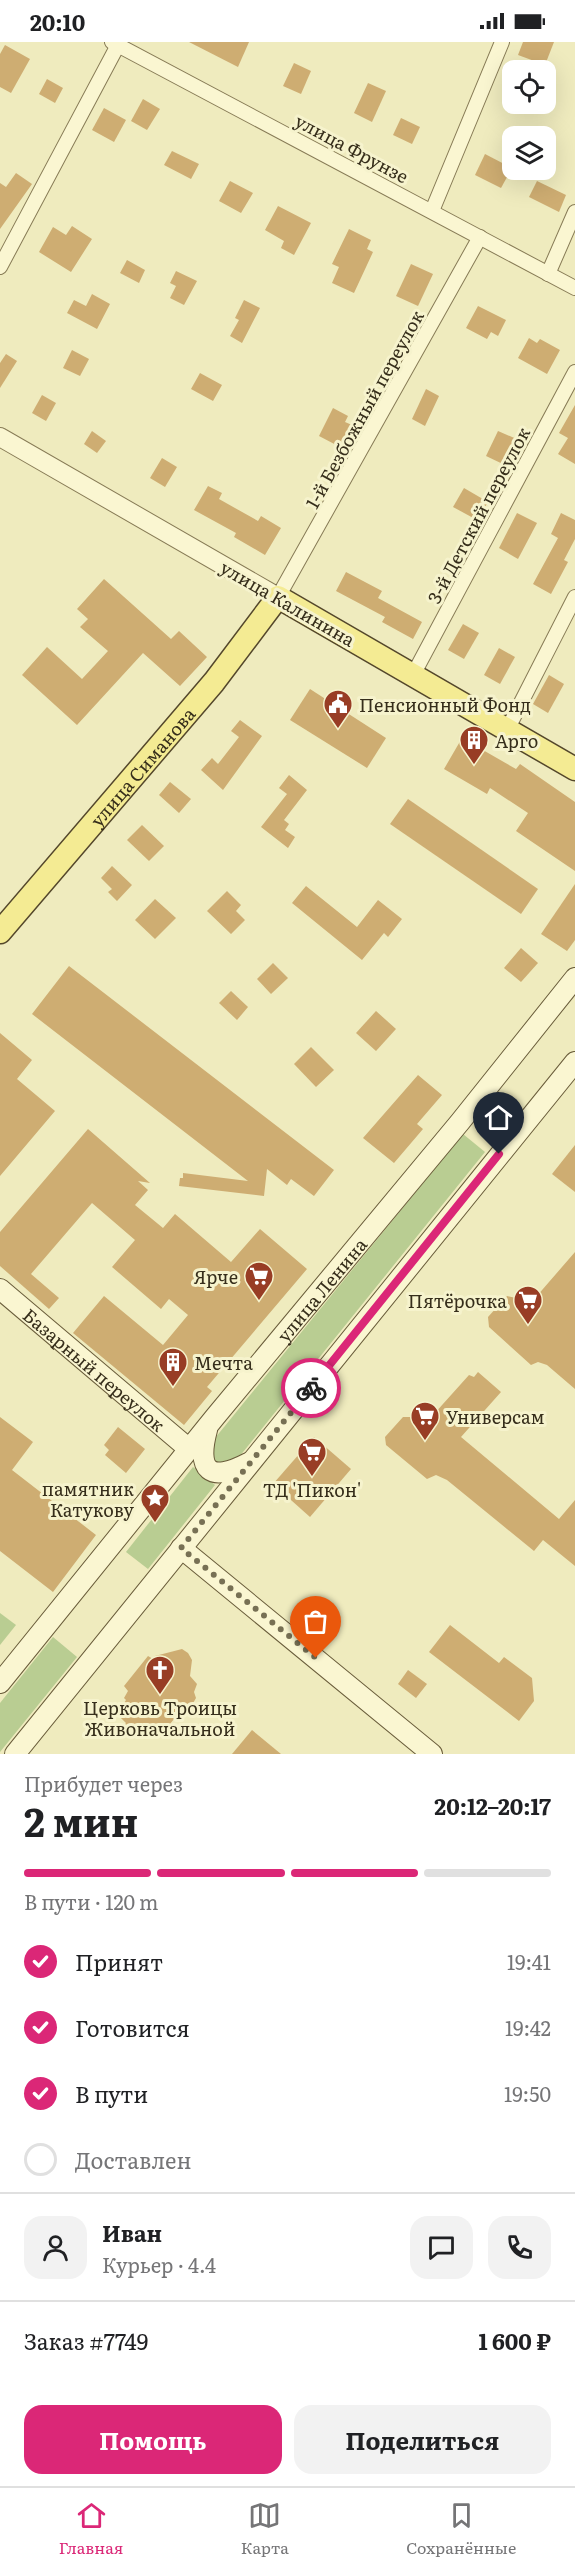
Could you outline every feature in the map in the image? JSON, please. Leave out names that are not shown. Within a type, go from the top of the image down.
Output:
[{"type":"main road","name":"улица Калинина","points":[[278,597],[575,769]]},
{"type":"main road","name":"улица Симанова","points":[[0,932],[214,682],[278,597]]},
{"type":"main road","name":"улица Ленина","points":[[0,1683],[189,1449],[460,1122],[575,978]]},
{"type":"main road","points":[[15,1754],[575,1062]]},
{"type":"main road","name":"Базарный переулок","points":[[0,1289],[189,1449]]},
{"type":"main road","points":[[209,1425],[202,1450],[207,1466],[221,1474],[231,1472],[251,1462]]},
{"type":"main road","points":[[181,1548],[432,1754]]},
{"type":"street","points":[[432,211],[502,42]]},
{"type":"street","points":[[0,267],[115,44]]},
{"type":"street","name":"улица Фрунзе","points":[[115,44],[575,288]]},
{"type":"street","points":[[548,274],[575,212]]},
{"type":"street","name":"1-й Безбожный переулок","points":[[278,597],[480,237]]},
{"type":"street","name":"3-й Детский переулок","points":[[413,675],[575,372]]},
{"type":"street","name":"улица Калинина","points":[[0,437],[278,597]]},
{"type":"street","points":[[507,730],[575,597]]},
{"type":"green space","points":[[463,1134],[485,1152],[235,1462],[216,1467],[211,1443]]},
{"type":"green space","points":[[193,1467],[215,1485],[148,1569],[126,1552]]},
{"type":"green space","points":[[0,1613],[16,1625],[0,1645]]},
{"type":"green space","points":[[53,1637],[77,1657],[0,1752],[0,1703]]},
{"type":"building","points":[[189,42],[249,42],[238,67]]},
{"type":"building","points":[[523,42],[554,42],[547,60],[532,60],[518,55]]},
{"type":"building","points":[[5,45],[30,59],[11,93],[0,87],[0,54]]},
{"type":"building","points":[[294,63],[311,71],[301,94],[283,86]]},
{"type":"building","points":[[47,79],[63,88],[55,103],[39,94]]},
{"type":"building","points":[[368,83],[386,91],[372,122],[354,113]]},
{"type":"building","points":[[143,99],[160,109],[147,130],[131,121]]},
{"type":"building","points":[[104,108],[126,120],[114,142],[92,130]]},
{"type":"building","points":[[401,118],[420,127],[412,144],[393,135]]},
{"type":"building","points":[[172,151],[199,164],[191,179],[164,165]]},
{"type":"building","points":[[485,154],[502,163],[502,180],[505,180],[501,188],[475,175]]},
{"type":"building","points":[[16,173],[32,184],[0,229],[0,183],[6,187]]},
{"type":"building","points":[[230,181],[253,193],[241,213],[219,201]]},
{"type":"building","points":[[537,181],[566,195],[559,212],[529,197]]},
{"type":"building","points":[[278,206],[311,223],[294,255],[281,248],[284,241],[265,230]]},
{"type":"building","points":[[72,226],[92,239],[71,272],[39,252],[53,227],[66,235]]},
{"type":"building","points":[[349,229],[371,240],[367,249],[373,252],[354,293],[332,283],[339,267],[332,264]]},
{"type":"building","points":[[127,260],[145,270],[139,283],[120,273]]},
{"type":"building","points":[[411,264],[433,274],[418,306],[396,296]]},
{"type":"building","points":[[176,271],[197,281],[184,305],[170,298],[176,286],[170,283]]},
{"type":"building","points":[[92,294],[110,304],[97,329],[67,313],[74,300],[86,306]]},
{"type":"building","points":[[244,300],[260,308],[242,343],[230,336],[239,320],[235,318]]},
{"type":"building","points":[[478,306],[506,320],[498,336],[491,332],[487,339],[466,328]]},
{"type":"building","points":[[529,338],[537,343],[540,339],[560,350],[547,374],[518,358]]},
{"type":"building","points":[[72,350],[89,359],[80,376],[63,368]]},
{"type":"building","points":[[6,354],[17,361],[0,388],[0,363]]},
{"type":"building","points":[[200,373],[222,385],[213,401],[191,389]]},
{"type":"building","points":[[426,389],[439,396],[425,426],[412,419]]},
{"type":"building","points":[[42,395],[56,403],[46,421],[32,413]]},
{"type":"building","points":[[575,405],[575,464],[558,454],[568,438],[559,433]]},
{"type":"building","points":[[333,408],[348,416],[345,422],[352,425],[340,447],[319,436]]},
{"type":"building","points":[[92,431],[106,441],[97,453],[84,444]]},
{"type":"building","points":[[498,431],[519,440],[507,466],[486,456]]},
{"type":"building","points":[[162,458],[177,467],[165,487],[150,478]]},
{"type":"building","points":[[208,486],[222,493],[219,499],[258,521],[261,516],[281,528],[265,555],[234,537],[236,533],[194,510]]},
{"type":"building","points":[[464,488],[488,502],[477,520],[453,507]]},
{"type":"building","points":[[517,513],[537,523],[518,559],[499,548]]},
{"type":"building","points":[[561,513],[575,520],[575,539],[564,560],[568,562],[551,594],[533,584],[558,538],[551,534]]},
{"type":"building","points":[[346,572],[382,591],[378,598],[422,622],[413,639],[382,622],[385,617],[336,591]]},
{"type":"building","points":[[104,579],[171,639],[179,631],[207,657],[180,686],[143,653],[77,725],[22,675],[47,647],[82,679],[108,651],[80,627],[88,619],[77,609]]},
{"type":"building","points":[[463,624],[479,633],[464,659],[448,650]]},
{"type":"building","points":[[499,648],[515,657],[500,684],[484,675]]},
{"type":"building","points":[[549,675],[564,684],[548,713],[533,704]]},
{"type":"building","name":"Пенсионный Фонд","points":[[310,689],[386,738],[367,768],[290,720]]},
{"type":"building","points":[[240,720],[262,736],[223,790],[201,770],[212,758],[218,764],[239,737],[231,731]]},
{"type":"building","points":[[462,738],[516,769],[520,764],[575,802],[575,871],[516,831],[528,813],[490,788],[487,794],[444,769]]},
{"type":"building","points":[[289,775],[307,790],[284,820],[289,824],[285,830],[295,837],[288,848],[261,827],[287,794],[279,788]]},
{"type":"building","points":[[170,782],[191,799],[179,813],[159,795]]},
{"type":"building","points":[[408,799],[538,889],[521,914],[390,824]]},
{"type":"building","points":[[142,825],[164,846],[149,861],[127,840]]},
{"type":"building","points":[[112,866],[132,885],[117,901],[108,892],[112,889],[101,878]]},
{"type":"building","points":[[575,884],[575,940],[567,951],[541,934]]},
{"type":"building","points":[[306,886],[357,927],[378,900],[402,919],[388,937],[384,933],[362,960],[292,903]]},
{"type":"building","points":[[227,891],[241,905],[236,911],[245,920],[231,934],[207,911]]},
{"type":"building","points":[[155,899],[176,918],[155,939],[135,920]]},
{"type":"building","points":[[521,948],[538,963],[521,982],[504,968]]},
{"type":"building","points":[[273,963],[288,978],[271,994],[257,979]]},
{"type":"building","points":[[69,966],[334,1170],[314,1196],[291,1179],[287,1185],[267,1169],[264,1196],[179,1186],[183,1173],[248,1181],[32,1014]]},
{"type":"building","points":[[231,991],[248,1007],[237,1020],[219,1003]]},
{"type":"building","points":[[376,1011],[396,1029],[376,1051],[356,1033]]},
{"type":"building","points":[[0,1033],[32,1060],[17,1079],[55,1111],[0,1176]]},
{"type":"building","points":[[311,1047],[334,1070],[316,1087],[294,1064]]},
{"type":"building","points":[[418,1075],[442,1095],[417,1124],[423,1129],[394,1163],[363,1138]]},
{"type":"building","points":[[88,1129],[150,1183],[138,1181],[148,1190],[135,1205],[163,1228],[175,1214],[231,1262],[260,1229],[307,1269],[207,1387],[212,1391],[184,1425],[73,1333],[104,1296],[163,1345],[188,1315],[169,1299],[161,1309],[112,1267],[135,1240],[92,1203],[31,1274],[59,1298],[49,1309],[0,1266],[0,1232]]},
{"type":"building","points":[[575,1145],[575,1192],[552,1174]]},
{"type":"building","name":"Пятёрочка","points":[[575,1252],[575,1389],[547,1365],[538,1362],[531,1365],[489,1327],[488,1317],[507,1296],[516,1298],[526,1287],[536,1297]]},
{"type":"building","points":[[478,1372],[501,1392],[461,1437],[559,1519],[575,1500],[575,1566],[543,1540],[534,1551],[447,1480],[436,1475],[427,1479],[386,1445],[385,1437],[403,1417],[411,1417],[422,1404],[434,1414],[469,1375],[474,1377]]},
{"type":"building","points":[[0,1417],[33,1442],[12,1470],[96,1535],[53,1592],[0,1551]]},
{"type":"building","points":[[118,1427],[145,1449],[126,1473],[105,1455],[109,1450],[104,1445]]},
{"type":"building","name":"ТД 'Пикон'","points":[[314,1437],[351,1469],[310,1517],[273,1484]]},
{"type":"building","points":[[450,1625],[499,1663],[504,1657],[532,1678],[534,1701],[519,1721],[429,1652]]},
{"type":"building","name":"Церковь Троицы Живоначальной","points":[[182,1649],[192,1660],[190,1676],[197,1684],[194,1692],[196,1698],[188,1712],[184,1712],[178,1720],[174,1719],[166,1729],[159,1724],[145,1738],[124,1726],[126,1723],[117,1714],[126,1700],[124,1698],[128,1691],[124,1686],[148,1656],[153,1659],[155,1656]]},
{"type":"building","points":[[408,1670],[427,1684],[416,1698],[398,1684]]},
{"type":"building","points":[[252,1730],[281,1754],[232,1754]]},
{"type":"way so far","points":[[311,1388],[181,1548],[316,1658]]},
{"type":"place","name":"Пенсионный Фонд","points":[[338,730]]},
{"type":"place","name":"Арго","points":[[474,766]]},
{"type":"place","name":"Ярче","points":[[259,1302]]},
{"type":"place","name":"Пятёрочка","points":[[528,1326]]},
{"type":"place","name":"Мечта","points":[[173,1388]]},
{"type":"place","name":"Универсам","points":[[425,1442]]},
{"type":"place","name":"ТД 'Пикон'","points":[[312,1478]]},
{"type":"place","name":"памятник Катукову","points":[[155,1524]]},
{"type":"place","name":"Церковь Троицы Живоначальной","points":[[160,1696]]},
{"type":"route","points":[[311,1388],[499,1154]]}]
